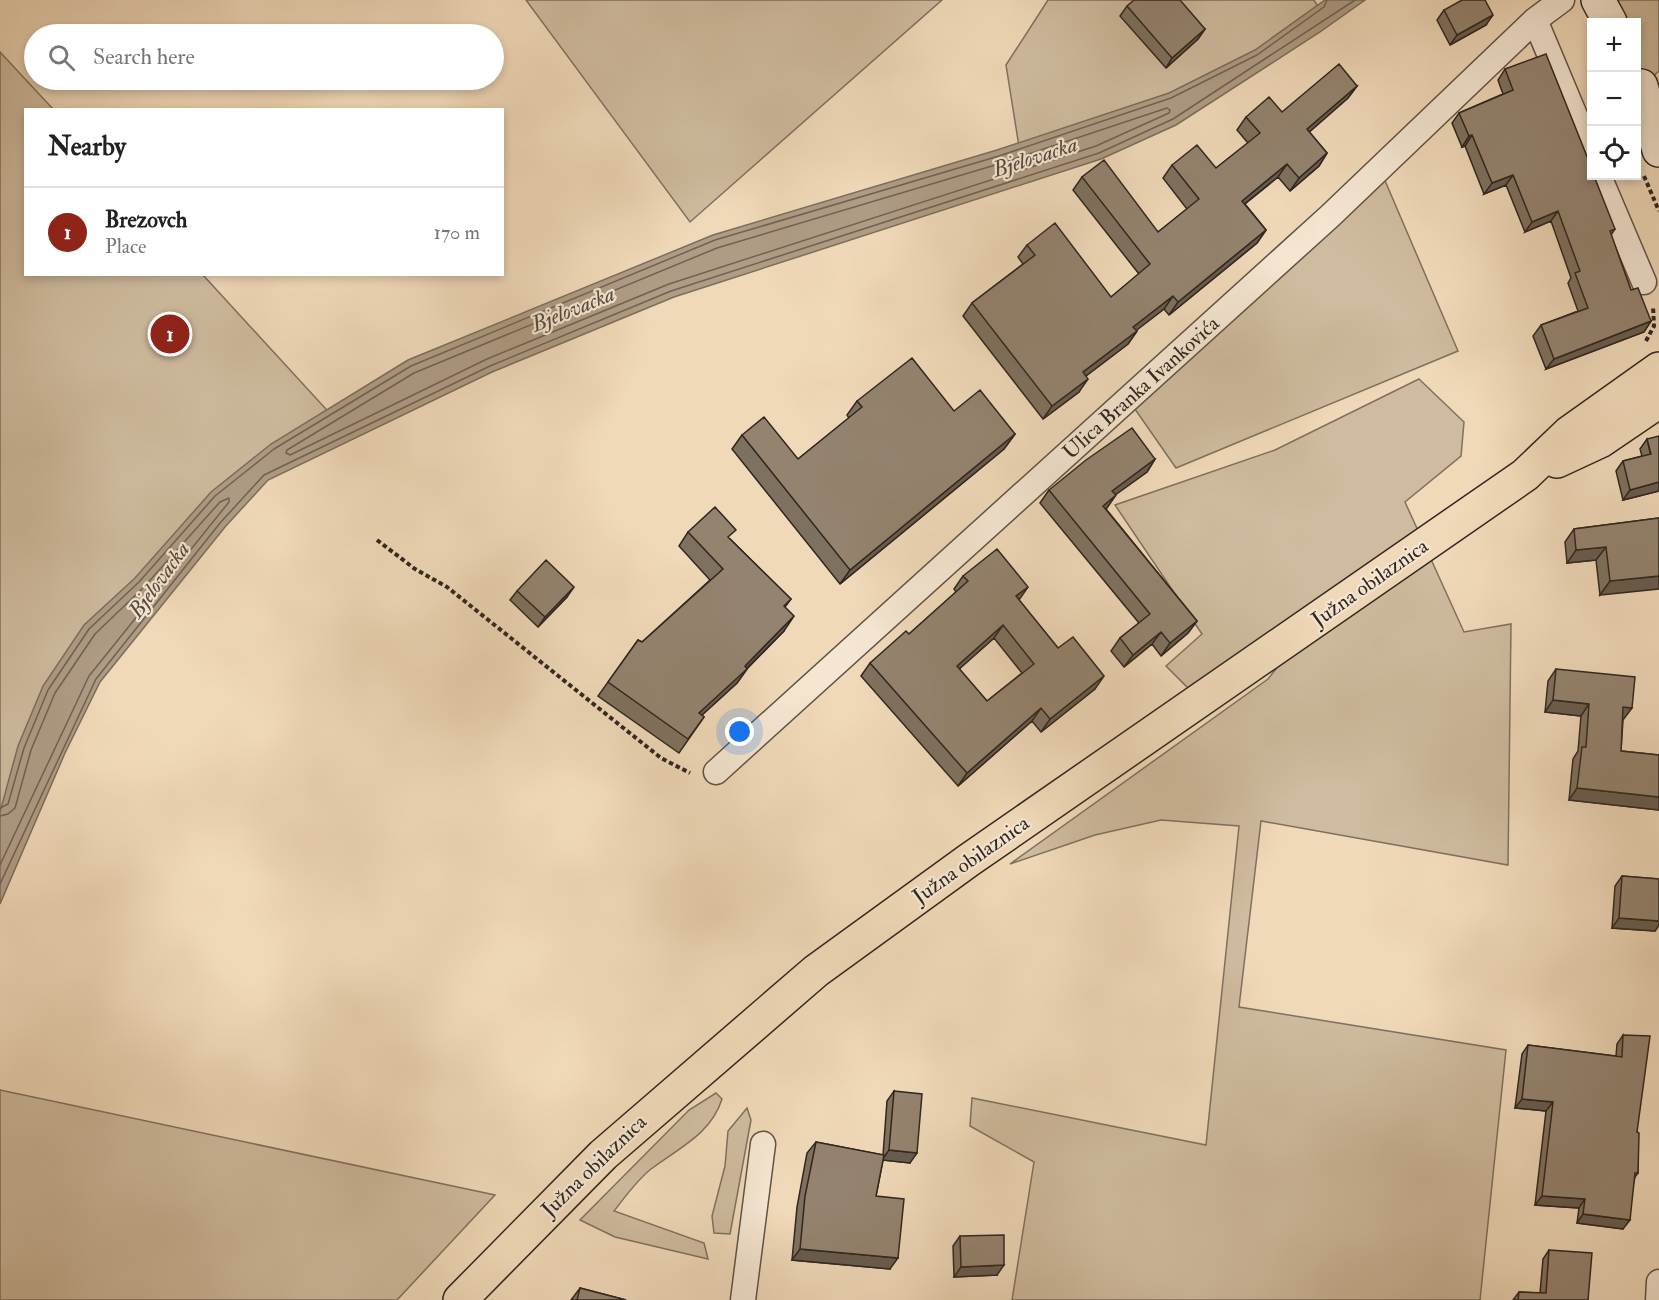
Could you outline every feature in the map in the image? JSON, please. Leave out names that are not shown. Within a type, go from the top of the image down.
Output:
[{"type":"main road","points":[[1598,0],[1608,18]]},
{"type":"main road","points":[[1641,86],[1659,122]]},
{"type":"main road","points":[[1641,95],[1651,162]]},
{"type":"main road","name":"Južna obilaznica","points":[[460,1300],[603,1155],[701,1067],[816,971],[978,854],[1525,475],[1600,441],[1657,382]]},
{"type":"street","name":"Ulica Branka Ivankovića","points":[[716,772],[1330,216],[1535,20],[1562,0]]},
{"type":"street","points":[[1535,20],[1587,144]]},
{"type":"street","points":[[1601,180],[1648,292]]},
{"type":"street","points":[[743,1300],[763,1144]]},
{"type":"street","points":[[1658,1300],[1659,1282]]},
{"type":"path","points":[[1651,162],[1659,211]]},
{"type":"path","points":[[1648,292],[1654,326],[1642,350],[1657,382]]},
{"type":"path","points":[[377,540],[415,569],[447,587],[661,758],[700,778],[716,772]]},
{"type":"shaded area","points":[[526,0],[942,0],[690,222]]},
{"type":"shaded area","points":[[1048,0],[1314,0],[1325,18],[1193,107],[1021,159],[1006,65]]},
{"type":"shaded area","points":[[1598,0],[1659,0],[1659,71],[1641,86],[1641,18],[1608,18]]},
{"type":"shaded area","points":[[0,52],[24,78],[24,90],[35,90],[52,108],[24,108],[24,276],[204,276],[336,420],[294,442],[79,693],[24,818],[0,809]]},
{"type":"shaded area","points":[[1380,169],[1458,351],[1176,468],[1128,399]]},
{"type":"shaded area","points":[[1419,379],[1464,422],[1461,456],[1405,502],[1464,632],[1511,624],[1508,865],[1261,821],[1239,1007],[1506,1050],[1480,1300],[1012,1300],[1034,1162],[970,1126],[972,1098],[1206,1145],[1239,826],[1161,820],[1095,835],[1010,864],[1268,679],[1279,665],[1200,700],[1166,666],[1202,634],[1115,505],[1275,450]]},
{"type":"shaded area","points":[[0,1090],[495,1195],[397,1300],[0,1300]]},
{"type":"shaded area","points":[[716,1093],[722,1099],[710,1122],[693,1139],[646,1173],[614,1211],[704,1243],[708,1259],[615,1237],[580,1220],[689,1110]]},
{"type":"shaded area","points":[[747,1108],[751,1120],[730,1234],[714,1233],[712,1216],[725,1166],[728,1131]]},
{"type":"water","name":"Bjelovacka","points":[[1325,0],[1365,0],[1320,32],[1176,125],[1101,159],[674,297],[492,372],[268,480],[225,527],[100,682],[65,753],[0,904],[0,812],[18,746],[43,686],[84,625],[135,578],[211,492],[271,444],[408,360],[713,235],[997,150],[1169,93],[1255,50]]},
{"type":"building","points":[[1134,0],[1180,0],[1205,29],[1172,58],[1127,6]]},
{"type":"building","points":[[1462,0],[1485,0],[1493,15],[1457,35],[1444,10]]},
{"type":"building","points":[[1546,54],[1587,156],[1587,180],[1596,180],[1615,229],[1610,231],[1631,290],[1638,288],[1651,321],[1554,359],[1541,325],[1588,308],[1575,273],[1580,271],[1558,211],[1532,222],[1513,175],[1492,183],[1472,135],[1469,136],[1459,113],[1513,90],[1505,69]]},
{"type":"building","points":[[1339,64],[1357,86],[1307,129],[1327,153],[1299,178],[1287,164],[1242,201],[1266,230],[1178,302],[1173,296],[1133,327],[1137,331],[1083,372],[1088,379],[1052,406],[972,303],[1035,255],[1027,245],[1055,223],[1111,297],[1150,264],[1082,177],[1104,160],[1158,232],[1199,199],[1172,165],[1197,145],[1216,168],[1260,133],[1246,117],[1269,97],[1282,112]]},
{"type":"building","points":[[912,358],[954,411],[980,390],[1015,434],[850,570],[742,435],[764,417],[798,459],[862,407],[857,401]]},
{"type":"building","points":[[1132,428],[1155,459],[1112,491],[1116,495],[1103,506],[1197,621],[1170,643],[1161,632],[1133,655],[1120,638],[1150,614],[1049,490],[1086,460]]},
{"type":"building","points":[[1659,436],[1659,482],[1630,490],[1623,461],[1651,454],[1647,439]]},
{"type":"building","points":[[715,507],[736,530],[728,537],[791,599],[784,606],[794,616],[745,666],[747,669],[699,713],[704,717],[688,739],[608,682],[638,640],[642,642],[723,569],[688,532]]},
{"type":"building","points":[[1659,518],[1659,576],[1610,581],[1606,547],[1576,550],[1574,529]]},
{"type":"building","points":[[997,549],[1028,587],[1016,596],[1058,648],[1073,637],[1104,676],[1050,719],[1041,708],[967,773],[870,663],[906,631],[909,634],[968,581],[963,576]],"holes":[[[1003,625],[1034,664],[987,701],[957,666]]]},
{"type":"building","points":[[546,560],[574,587],[545,617],[517,591]]},
{"type":"building","points":[[1556,669],[1635,677],[1632,708],[1623,707],[1621,751],[1659,755],[1659,797],[1577,788],[1582,747],[1586,747],[1589,704],[1553,700]]},
{"type":"building","points":[[1622,876],[1659,879],[1659,921],[1619,918]]},
{"type":"building","points":[[1623,1035],[1650,1036],[1637,1132],[1639,1133],[1638,1173],[1635,1173],[1630,1220],[1583,1214],[1585,1199],[1542,1196],[1553,1102],[1522,1099],[1528,1045],[1622,1057]]},
{"type":"building","points":[[894,1091],[922,1094],[917,1153],[889,1150]]},
{"type":"building","points":[[816,1142],[884,1155],[876,1196],[904,1199],[898,1258],[800,1249],[805,1196]]},
{"type":"building","points":[[1004,1235],[1004,1265],[961,1267],[960,1236]]},
{"type":"building","points":[[1549,1250],[1592,1253],[1588,1300],[1518,1300],[1519,1292],[1546,1293]]},
{"type":"building","points":[[580,1288],[626,1300],[577,1300]]},
{"type":"place","name":"Brezovch","points":[[170,334]]}]
